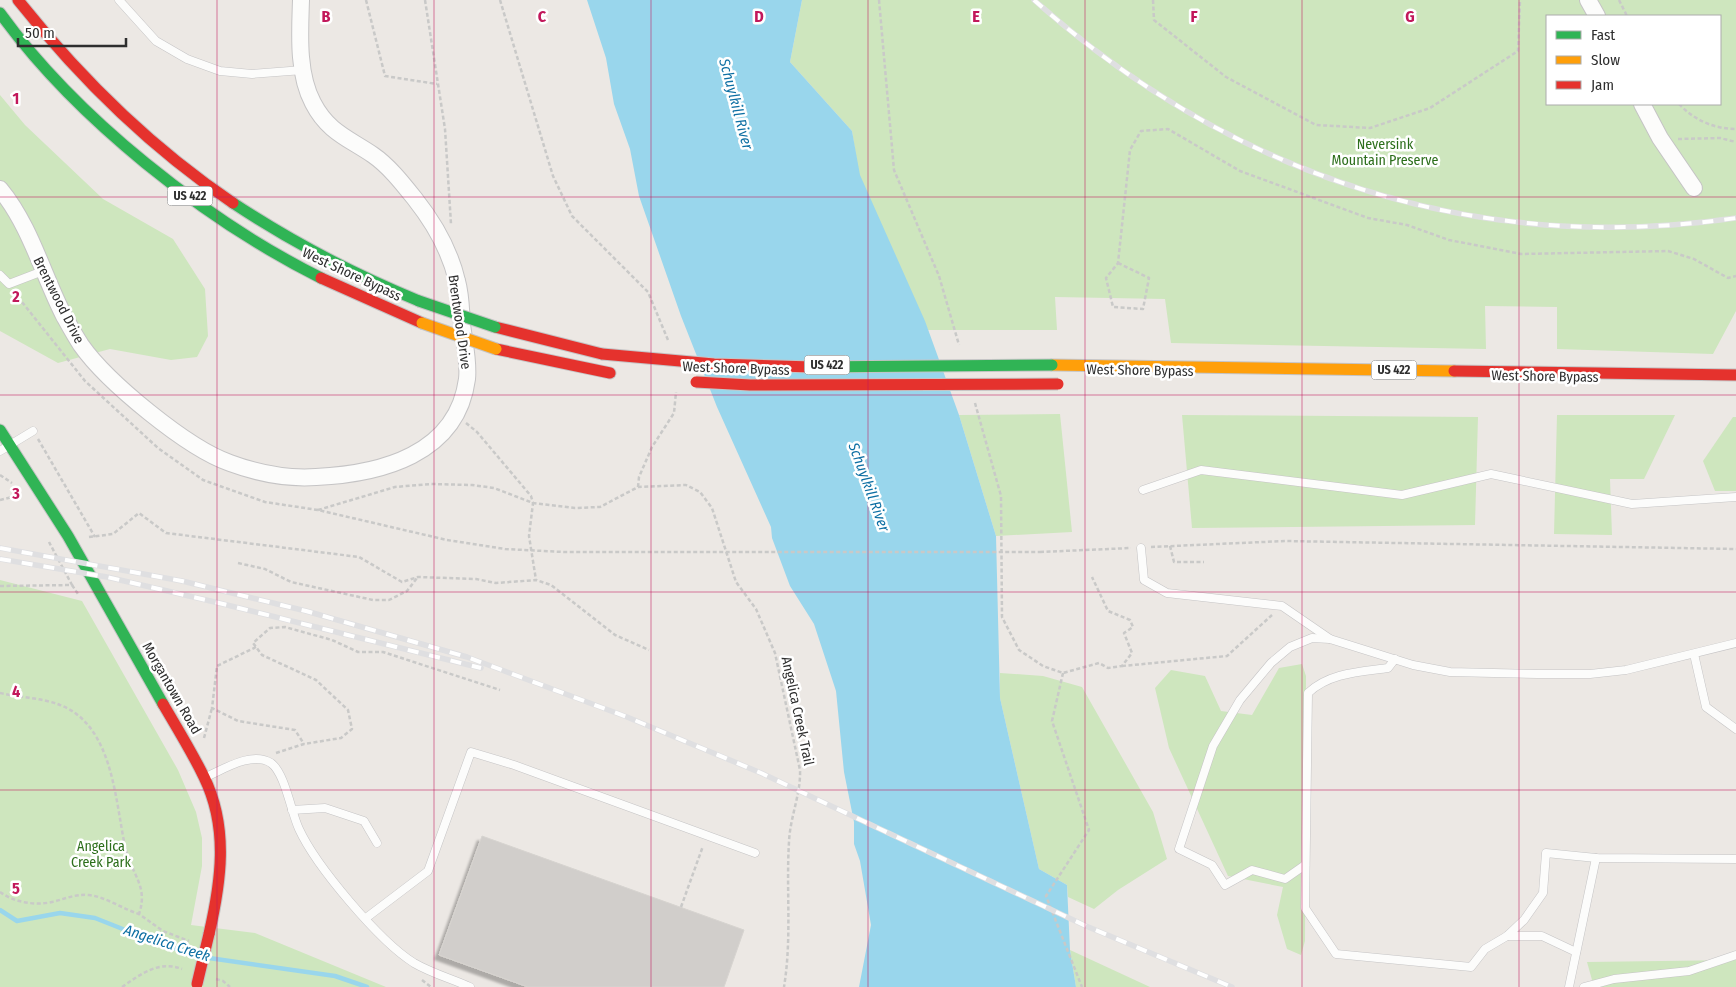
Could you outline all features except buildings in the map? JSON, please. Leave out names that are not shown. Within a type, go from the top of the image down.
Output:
[{"type":"main road","name":"West Shore Bypass","points":[[18,0],[60,52],[102,95],[169,156],[215,190],[300,244],[353,273],[419,301],[494,327],[602,354],[660,362],[746,366],[1052,365],[1736,375]]},
{"type":"main road","name":"West Shore Bypass","points":[[0,12],[60,83],[115,136],[199,204],[279,256],[369,301],[422,323],[496,349],[615,374]]},
{"type":"main road","name":"West Shore Bypass","points":[[678,387],[1063,384]]},
{"type":"main road","name":"Morgantown Road","points":[[0,430],[5,448],[68,536],[205,778],[219,821],[223,852],[220,888],[197,986]]},
{"type":"street","name":"Brentwood Drive","points":[[0,189],[23,226],[43,271],[81,344],[104,372],[186,440],[228,463],[268,474],[310,478],[343,476],[390,466],[426,448],[447,426],[454,414],[467,378],[457,280],[441,237],[416,200],[396,176],[375,156],[346,140],[323,120],[311,100],[303,70],[300,31],[301,0]]},
{"type":"street","points":[[1588,0],[1596,15]]},
{"type":"street","points":[[1643,105],[1660,138],[1694,188]]},
{"type":"lane","points":[[119,0],[156,41],[187,59],[220,71],[252,74],[303,70]]},
{"type":"lane","points":[[0,275],[9,284],[43,271]]},
{"type":"lane","points":[[5,448],[33,431]]},
{"type":"lane","points":[[1143,490],[1201,470],[1402,495],[1490,474],[1632,504],[1736,497]]},
{"type":"lane","points":[[1141,548],[1144,580],[1167,593],[1282,606],[1330,639]]},
{"type":"lane","points":[[1305,865],[1285,879],[1252,870],[1225,885],[1212,865],[1179,849],[1213,746],[1240,700],[1271,663],[1290,647],[1312,638],[1330,639],[1395,659],[1450,672],[1590,674],[1626,670],[1736,643]]},
{"type":"lane","points":[[1694,654],[1706,707],[1736,729]]},
{"type":"lane","points":[[1395,659],[1388,668],[1357,672],[1320,682],[1308,693],[1305,908],[1336,954],[1471,967],[1485,949],[1507,936],[1524,920],[1543,893],[1546,853],[1596,858],[1736,859]]},
{"type":"lane","points":[[366,918],[428,871],[471,752],[514,765],[755,853]]},
{"type":"lane","points":[[205,778],[240,762],[255,759],[271,763],[276,769],[299,829],[324,871],[390,944],[414,964],[470,987]]},
{"type":"lane","points":[[292,810],[324,808],[364,821],[377,843]]},
{"type":"lane","points":[[1569,987],[1596,858]]},
{"type":"lane","points":[[1507,936],[1542,936],[1576,952]]},
{"type":"lane","points":[[1584,987],[1614,979],[1688,971],[1736,955]]},
{"type":"path","points":[[366,0],[385,76],[437,84]]},
{"type":"path","points":[[425,0],[445,129],[452,231],[441,237]]},
{"type":"path","points":[[500,0],[553,176],[572,216],[648,292],[661,320],[671,349]]},
{"type":"path","points":[[879,0],[894,170],[939,276],[961,352]]},
{"type":"path","points":[[1153,0],[1154,20],[1226,77],[1316,125],[1370,128],[1430,108],[1518,51],[1520,0]]},
{"type":"path","points":[[1619,0],[1626,15]]},
{"type":"path","points":[[1680,105],[1686,111],[1718,129],[1736,129]]},
{"type":"path","points":[[1118,263],[1149,278],[1143,310],[1112,307],[1106,278],[1118,263],[1130,150],[1141,131],[1168,129],[1240,171],[1368,218],[1407,225],[1449,240],[1521,254],[1668,251],[1694,259],[1728,278],[1736,276]]},
{"type":"path","points":[[1660,138],[1720,138],[1736,142]]},
{"type":"path","points":[[638,487],[639,477],[652,446],[674,413],[678,387]]},
{"type":"path","points":[[974,400],[1001,496],[1002,617],[1019,650],[1043,666],[1063,672],[1100,663],[1108,668],[1227,656],[1282,606]]},
{"type":"path","points":[[454,414],[477,432],[531,496],[533,503],[530,536],[536,580]]},
{"type":"path","points":[[33,431],[95,537]]},
{"type":"path","points":[[0,475],[14,484]]},
{"type":"path","name":"Angelica Creek Trail","points":[[318,510],[395,487],[431,484],[472,485],[494,488],[533,503],[575,508],[600,507],[638,487],[686,484],[700,492],[712,508],[736,582],[756,609],[781,671],[800,770],[801,783],[789,838],[787,874],[790,920],[784,987]]},
{"type":"path","points":[[17,489],[25,503]]},
{"type":"path","points":[[0,500],[20,494]]},
{"type":"path","points":[[68,536],[95,537],[113,534],[139,513],[166,533],[359,557],[402,582],[418,577],[476,579],[496,583],[536,580],[551,585],[614,635],[648,650]]},
{"type":"path","points":[[0,586],[72,584],[45,536]]},
{"type":"path","points":[[447,540],[505,549],[564,552],[1040,552],[1285,541],[1736,549]]},
{"type":"path","points":[[1170,546],[1174,562],[1204,562]]},
{"type":"path","points":[[238,563],[265,569],[290,582],[373,600],[389,600],[407,591],[418,577]]},
{"type":"path","points":[[1092,577],[1108,611],[1130,620],[1132,627],[1124,633],[1132,653],[1122,666]]},
{"type":"path","points":[[255,759],[304,744],[341,738],[352,729],[348,710],[316,680],[262,655],[253,643],[270,628],[285,627],[332,640],[358,652],[382,652],[500,690]]},
{"type":"path","points":[[194,756],[203,745],[212,708],[217,666],[256,647]]},
{"type":"path","points":[[1063,672],[1052,721],[1089,830],[1046,896],[1082,987]]},
{"type":"path","points":[[0,693],[60,705],[84,721],[106,754],[125,849],[140,883],[144,901],[139,914]]},
{"type":"path","points":[[212,708],[238,721],[295,730],[304,744]]},
{"type":"path","points":[[681,907],[704,844]]},
{"type":"path","points":[[0,892],[9,898],[30,904],[51,903],[75,894],[92,895],[139,914],[163,931],[193,942]]},
{"type":"path","points":[[122,987],[152,968],[172,965],[190,971]]},
{"type":"path","points":[[215,978],[223,981],[230,987]]},
{"type":"green space","name":"Neversink Mountain Preserve","points":[[802,0],[1736,0],[1736,311],[1713,354],[1557,349],[1557,307],[1485,306],[1486,349],[1171,343],[1165,299],[1055,297],[1057,330],[928,330],[859,175],[852,131],[790,62]]},
{"type":"green space","points":[[0,95],[25,125],[103,199],[173,239],[205,289],[208,336],[197,357],[171,360],[110,349],[58,363],[0,331]]},
{"type":"green space","points":[[1060,414],[1072,532],[996,536],[959,415]]},
{"type":"green space","points":[[1182,415],[1478,417],[1475,525],[1192,528]]},
{"type":"green space","points":[[1557,415],[1675,415],[1644,479],[1610,479],[1612,535],[1554,534]]},
{"type":"green space","points":[[1733,417],[1736,417],[1736,491],[1715,491],[1703,461]]},
{"type":"green space","name":"Angelica Creek Park","points":[[0,580],[82,601],[178,770],[196,812],[202,838],[202,866],[191,925],[255,933],[386,987],[0,987]]},
{"type":"green space","points":[[1302,664],[1306,676],[1305,941],[1301,955],[1287,949],[1277,915],[1283,887],[1228,876],[1169,748],[1155,688],[1171,670],[1205,676],[1221,711],[1252,715],[1279,668]]},
{"type":"green space","points":[[1000,673],[1043,676],[1082,687],[1153,812],[1167,859],[1118,890],[1094,909],[1068,897],[1067,885],[1039,869],[1000,698]]},
{"type":"green space","points":[[1070,950],[1150,987],[1076,987]]},
{"type":"green space","points":[[1736,960],[1736,987],[1594,987],[1587,962]]},
{"type":"water","name":"Schuylkill River","points":[[587,0],[802,0],[790,62],[852,131],[860,175],[925,321],[959,415],[996,536],[1000,698],[1039,869],[1067,885],[1070,950],[1076,987],[859,987],[871,925],[860,861],[854,844],[854,822],[844,772],[836,691],[814,624],[790,586],[772,538],[771,527],[717,407],[681,316],[639,196],[630,149],[614,104],[606,58]]},
{"type":"waterway","name":"Angelica Creek","points":[[0,910],[17,921],[60,913],[95,918],[163,945],[197,954]]},
{"type":"waterway","name":"Angelica Creek","points":[[209,958],[335,976],[367,987]]},
{"type":"railway","points":[[1034,0],[1110,61],[1190,113],[1274,156],[1361,189],[1451,212],[1543,225],[1639,227],[1736,218]]},
{"type":"railway","points":[[0,548],[182,581],[306,611],[467,657],[627,717],[761,773],[1086,926],[1232,987]]},
{"type":"railway","points":[[0,559],[107,577],[481,668]]},
{"type":"traffic: fast","points":[[0,13],[31,52],[66,91],[104,128],[146,163],[188,196],[233,227],[321,278]]},
{"type":"traffic: fast","points":[[233,203],[323,256],[370,280],[419,301]]},
{"type":"traffic: fast","points":[[419,301],[495,327]]},
{"type":"traffic: fast","points":[[812,367],[1052,365]]},
{"type":"traffic: fast","points":[[0,430],[68,536],[163,704]]},
{"type":"traffic: slow","points":[[422,323],[496,349]]},
{"type":"traffic: slow","points":[[1052,365],[1454,371]]},
{"type":"traffic: jam","points":[[18,0],[66,57],[118,110],[173,159],[233,203]]},
{"type":"traffic: jam","points":[[321,278],[422,323]]},
{"type":"traffic: jam","points":[[495,327],[602,354]]},
{"type":"traffic: jam","points":[[496,349],[610,373]]},
{"type":"traffic: jam","points":[[602,354],[714,364],[812,367]]},
{"type":"traffic: jam","points":[[1454,371],[1736,375]]},
{"type":"traffic: jam","points":[[696,382],[750,385],[1058,384]]},
{"type":"traffic: jam","points":[[163,704],[204,777],[212,796],[217,816],[220,835],[219,875],[209,934]]},
{"type":"traffic: jam","points":[[197,984],[209,934]]}]
